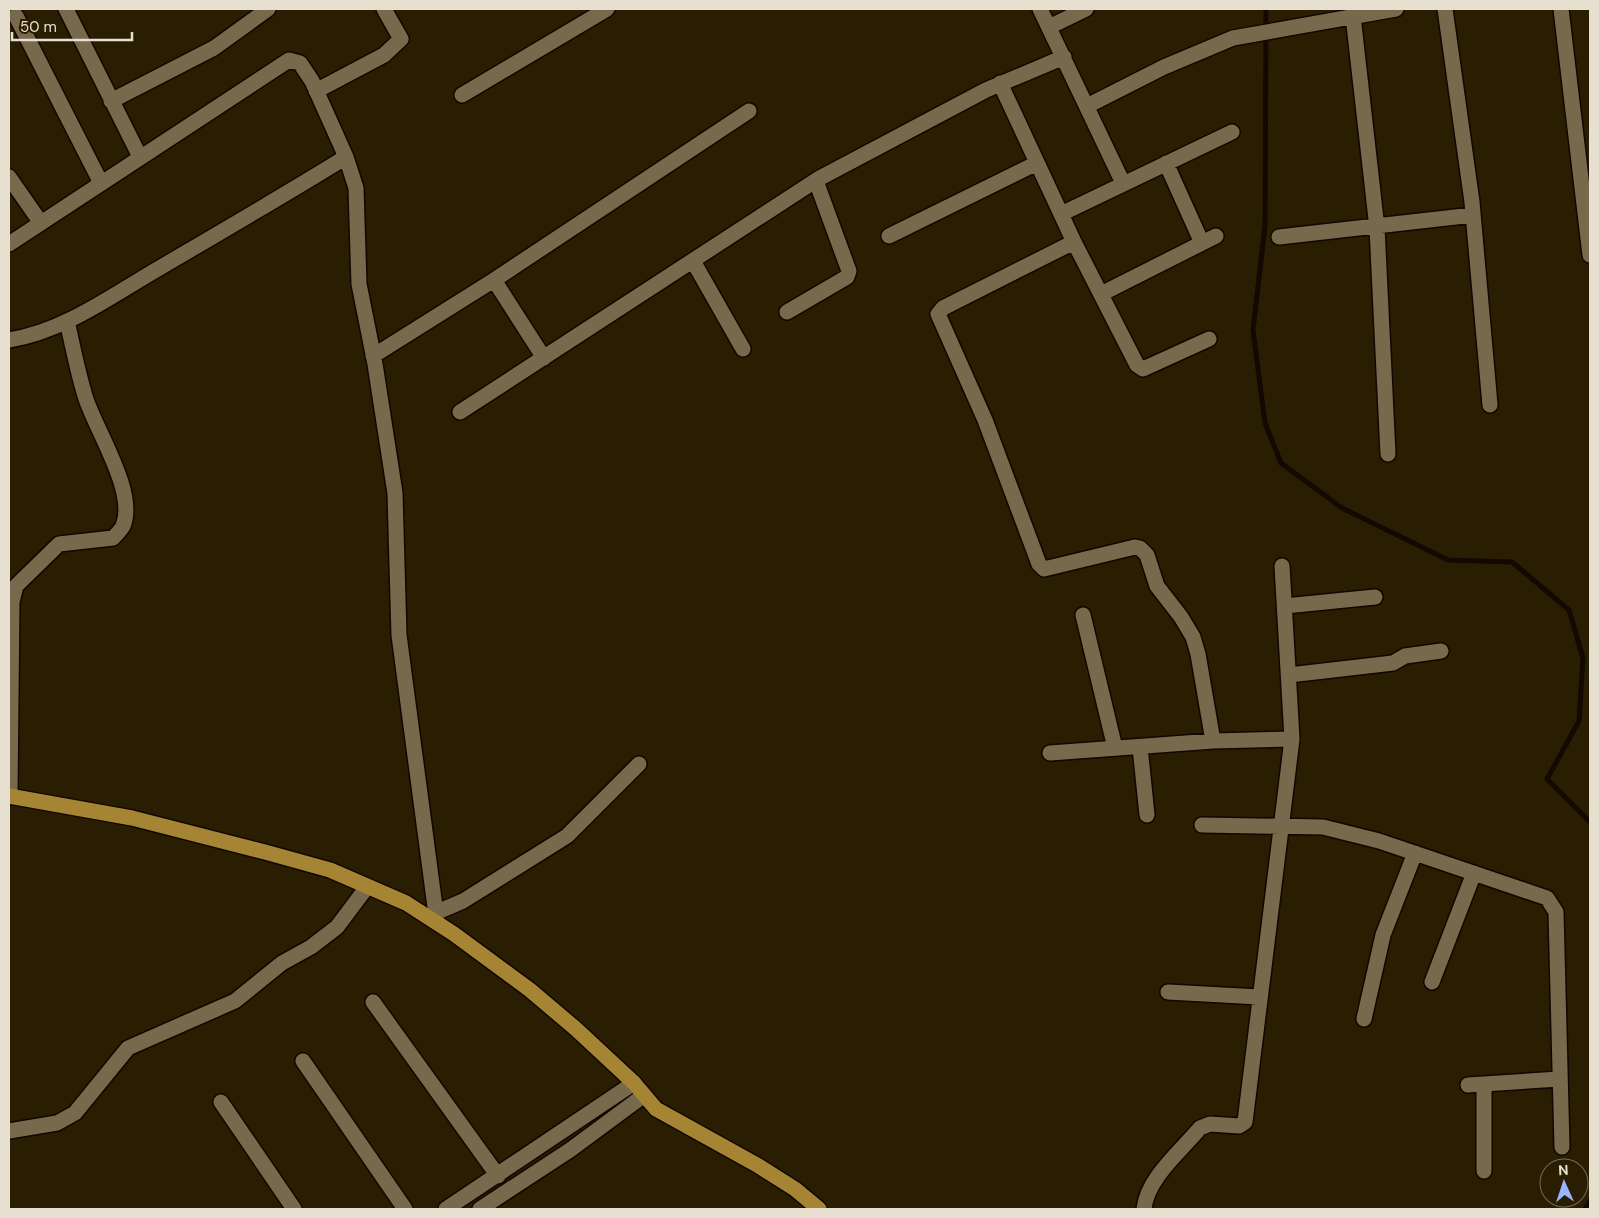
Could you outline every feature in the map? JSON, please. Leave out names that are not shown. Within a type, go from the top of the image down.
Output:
[{"type":"main road","points":[[9,796],[132,818],[330,870],[436,918],[530,990],[576,1029],[634,1083],[643,1096],[656,1109],[757,1165],[795,1189],[819,1209]]},
{"type":"street","points":[[66,9],[140,157]]},
{"type":"street","points":[[111,101],[214,48],[268,9]]},
{"type":"street","points":[[316,91],[384,55],[401,39],[384,9]]},
{"type":"street","points":[[462,95],[607,9]]},
{"type":"street","points":[[1040,9],[1123,183]]},
{"type":"street","points":[[1049,27],[1086,9]]},
{"type":"street","points":[[1087,106],[1164,68],[1233,38],[1295,28],[1348,14],[1396,9]]},
{"type":"street","points":[[1445,9],[1473,215],[1490,405]]},
{"type":"street","points":[[1561,9],[1590,255]]},
{"type":"street","points":[[1348,14],[1377,228],[1388,454]]},
{"type":"street","points":[[16,16],[102,183]]},
{"type":"street","points":[[460,412],[816,181],[1000,84],[1064,57]]},
{"type":"street","points":[[9,244],[289,60],[300,63],[316,91],[346,157],[356,188],[359,284],[373,356],[395,493],[399,635],[436,918],[567,836],[639,764]]},
{"type":"street","points":[[1000,84],[1074,242],[1137,365],[1143,369],[1209,340]]},
{"type":"street","points":[[373,356],[494,280],[749,111]]},
{"type":"street","points":[[1061,214],[1232,132]]},
{"type":"street","points":[[9,340],[22,338],[67,321],[346,157]]},
{"type":"street","points":[[889,236],[1037,163]]},
{"type":"street","points":[[1101,294],[1209,240],[1166,163]]},
{"type":"street","points":[[9,177],[41,223]]},
{"type":"street","points":[[786,312],[847,277],[849,271],[816,181]]},
{"type":"street","points":[[1279,237],[1377,228],[1473,215]]},
{"type":"street","points":[[1074,242],[943,308],[938,314],[985,420],[1039,564],[1044,569],[1140,548],[1146,555],[1157,586],[1181,617],[1193,637],[1198,654],[1213,742]]},
{"type":"street","points":[[693,261],[743,349]]},
{"type":"street","points":[[494,280],[544,358]]},
{"type":"street","points":[[9,796],[12,602],[16,586],[59,544],[113,538],[123,527],[125,497],[116,470],[86,400],[67,321]]},
{"type":"street","points":[[1144,1209],[1145,1201],[1154,1182],[1200,1128],[1210,1124],[1239,1126],[1245,1122],[1292,739],[1282,566]]},
{"type":"street","points":[[1285,606],[1375,597]]},
{"type":"street","points":[[1083,615],[1115,748]]},
{"type":"street","points":[[1289,675],[1393,663],[1405,656],[1441,651]]},
{"type":"street","points":[[1050,753],[1213,742],[1292,739]]},
{"type":"street","points":[[1140,747],[1147,815]]},
{"type":"street","points":[[1202,825],[1323,827],[1379,841],[1547,898],[1556,912],[1562,1147]]},
{"type":"street","points":[[1364,1018],[1383,935],[1415,854]]},
{"type":"street","points":[[1432,982],[1474,874]]},
{"type":"street","points":[[9,1130],[57,1124],[75,1113],[128,1048],[234,1001],[282,963],[311,947],[338,928],[367,886]]},
{"type":"street","points":[[1168,992],[1259,997]]},
{"type":"street","points":[[373,1002],[498,1176]]},
{"type":"street","points":[[303,1061],[405,1209]]},
{"type":"street","points":[[1468,1085],[1559,1079]]},
{"type":"street","points":[[446,1209],[498,1176],[634,1083]]},
{"type":"street","points":[[1484,1085],[1484,1171]]},
{"type":"street","points":[[480,1209],[570,1150],[643,1096]]},
{"type":"street","points":[[221,1102],[294,1209]]},
{"type":"waterway","points":[[1266,9],[1265,226],[1253,330],[1265,423],[1281,463],[1342,508],[1448,560],[1512,562],[1569,610],[1583,658],[1579,721],[1547,779],[1590,822]]},
{"type":"waterway","points":[[1585,1209],[1590,1201]]}]
